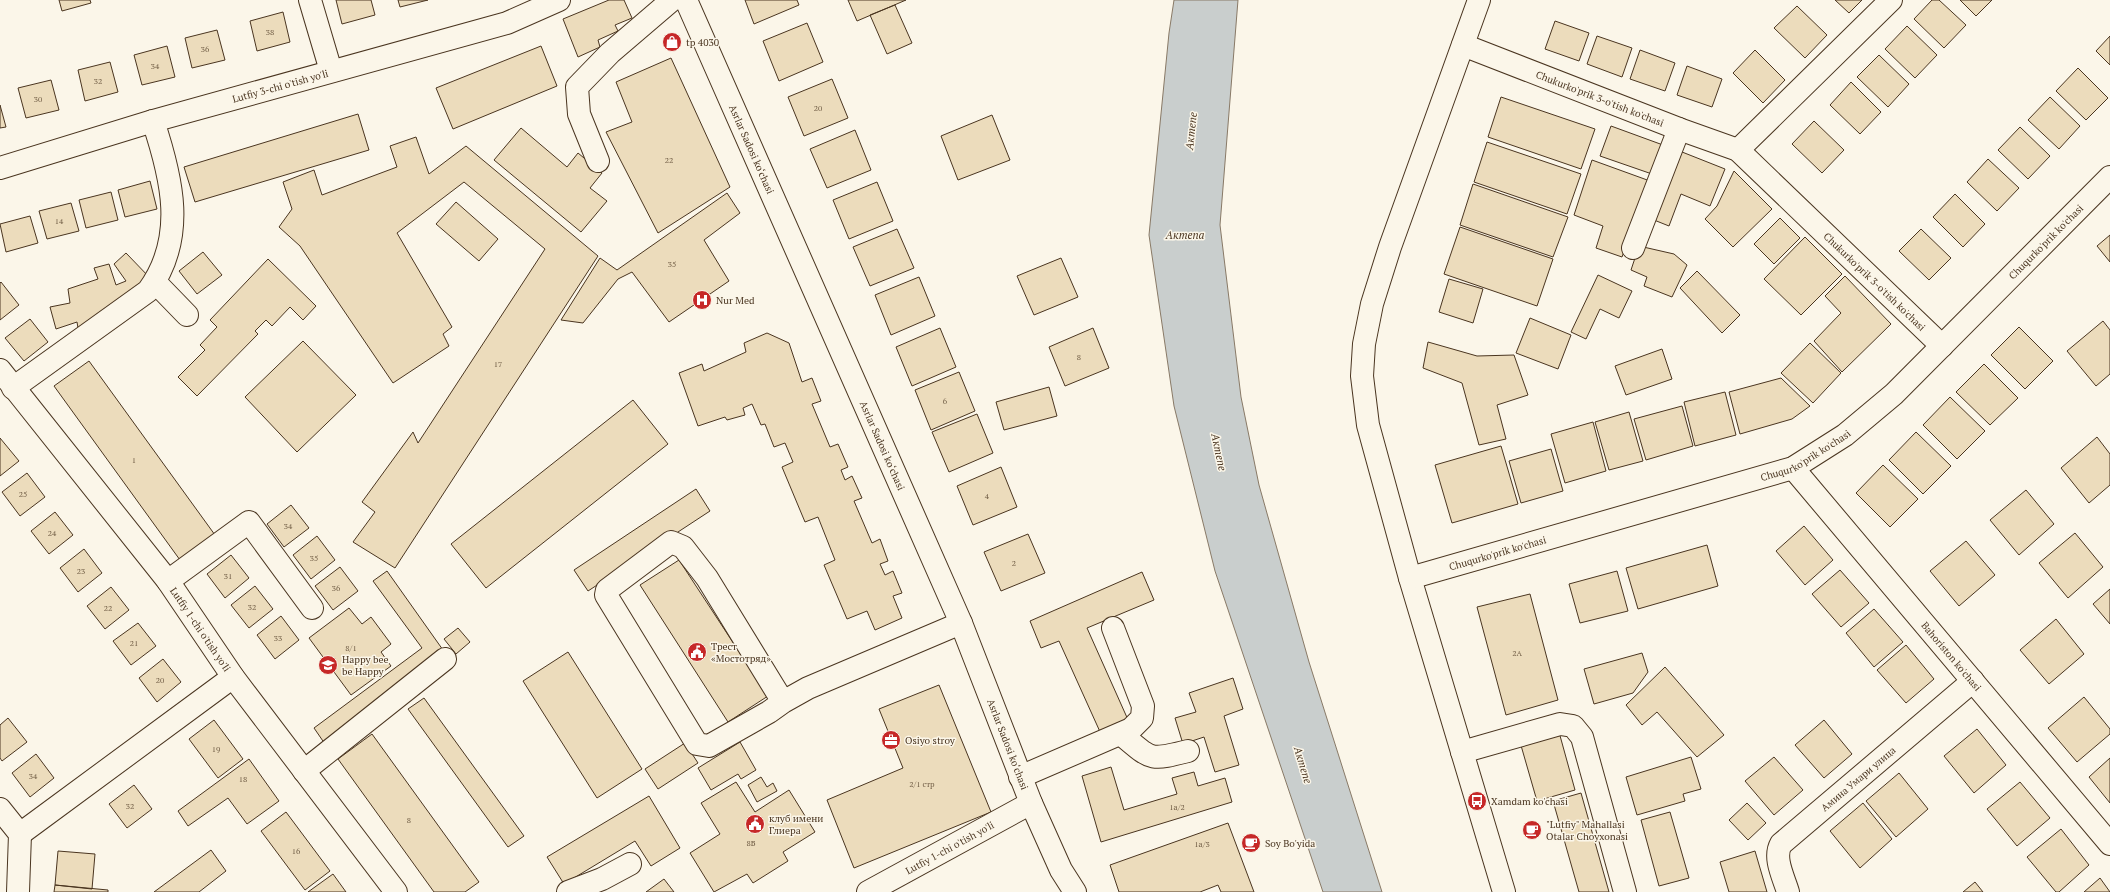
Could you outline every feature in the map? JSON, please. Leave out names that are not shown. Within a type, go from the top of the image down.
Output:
[{"type":"street","points":[[310,0],[331,71]]},
{"type":"street","name":"Lutfiy 3-chi o'tish yo'li","points":[[0,168],[153,121],[507,23],[559,0]]},
{"type":"street","points":[[598,161],[579,114],[578,87],[610,53],[672,0]]},
{"type":"street","name":"Asrlar Sadosi ko‘chasi","points":[[686,0],[961,623],[1020,778],[1061,870],[1075,892]]},
{"type":"street","points":[[1479,0],[1372,304],[1364,344],[1363,393],[1368,425],[1410,578],[1504,892]]},
{"type":"street","points":[[1738,150],[1890,0]]},
{"type":"street","name":"Chukurko'prik 3-o'tish ko'chasi","points":[[1463,45],[1679,129],[1738,150],[1942,346]]},
{"type":"street","points":[[13,388],[148,290],[166,260],[172,219],[171,190],[166,160],[153,121]]},
{"type":"street","points":[[1633,248],[1679,129]]},
{"type":"street","name":"Chuqurko'prik ko'chasi","points":[[1410,578],[1793,468],[1845,435],[1894,394],[2110,177]]},
{"type":"street","points":[[154,282],[187,315]]},
{"type":"street","name":"Lutfiy 1-chi o'tish yo'li","points":[[0,370],[168,580],[233,677],[396,892]]},
{"type":"street","name":"Bahoriston ko'chasi","points":[[1793,468],[2110,844]]},
{"type":"street","points":[[168,580],[249,522],[312,608]]},
{"type":"street","points":[[783,702],[707,578],[683,548],[671,542],[607,590],[606,595],[697,744],[709,746],[808,688],[961,623]]},
{"type":"street","points":[[1020,778],[1121,734],[1131,729],[1142,718],[1143,706],[1113,628]]},
{"type":"street","points":[[304,771],[445,659]]},
{"type":"street","points":[[20,834],[233,677]]},
{"type":"street","name":"Амина Умари улица","points":[[1788,892],[1779,861],[1778,850],[1781,844],[1972,681]]},
{"type":"street","points":[[1462,752],[1560,724],[1572,726],[1582,737],[1625,892]]},
{"type":"street","points":[[1121,734],[1145,754],[1160,758],[1188,751]]},
{"type":"street","name":"Lutfiy 1-chi o'tish yo'li","points":[[868,892],[1031,803]]},
{"type":"street","points":[[0,809],[20,834],[18,892]]},
{"type":"street","points":[[568,892],[602,879],[630,864]]},
{"type":"water","name":"Актепа","points":[[1174,0],[1238,0],[1220,225],[1241,397],[1259,485],[1309,662],[1382,892],[1323,892],[1215,571],[1174,406],[1149,235],[1169,33]]},
{"type":"building","points":[[59,0],[90,0],[91,3],[62,11]]},
{"type":"building","points":[[336,0],[371,0],[375,15],[342,24]]},
{"type":"building","points":[[398,0],[428,0],[400,7]]},
{"type":"building","points":[[609,0],[624,0],[632,18],[615,25],[618,31],[598,40],[600,47],[578,57],[563,19]]},
{"type":"building","points":[[745,0],[797,0],[799,5],[754,24]]},
{"type":"building","points":[[848,0],[906,0],[857,21]]},
{"type":"building","points":[[1835,0],[1862,0],[1849,13]]},
{"type":"building","points":[[1932,0],[1939,0],[1966,25],[1944,48],[1914,19]]},
{"type":"building","points":[[1960,0],[1992,0],[1976,16]]},
{"type":"building","points":[[895,5],[912,43],[887,54],[870,15]]},
{"type":"building","points":[[1797,6],[1827,35],[1805,58],[1774,28]]},
{"type":"building","points":[[283,12],[290,42],[257,51],[250,21]]},
{"type":"building","points":[[1555,21],[1589,33],[1579,61],[1545,49]]},
{"type":"building","points":[[807,23],[823,62],[779,81],[763,41]]},
{"type":"building","points":[[1907,26],[1937,55],[1915,78],[1885,49]]},
{"type":"building","points":[[217,30],[225,60],[192,68],[185,38]]},
{"type":"building","points":[[1597,36],[1632,48],[1622,77],[1587,64]]},
{"type":"building","points":[[2110,36],[2110,65],[2096,51]]},
{"type":"building","points":[[167,46],[175,77],[142,85],[134,55]]},
{"type":"building","points":[[541,46],[557,86],[453,129],[436,88]]},
{"type":"building","points":[[1640,50],[1675,63],[1665,91],[1630,79]]},
{"type":"building","points":[[1755,50],[1785,80],[1763,103],[1733,73]]},
{"type":"building","points":[[1879,55],[1909,84],[1888,107],[1857,77]]},
{"type":"building","points":[[671,58],[730,187],[658,233],[606,132],[632,122],[616,82]]},
{"type":"building","points":[[110,62],[118,92],[85,101],[78,70]]},
{"type":"building","points":[[1687,66],[1722,79],[1712,107],[1677,95]]},
{"type":"building","points":[[2078,68],[2108,98],[2086,120],[2056,91]]},
{"type":"building","points":[[832,79],[848,118],[804,136],[788,97]]},
{"type":"building","points":[[51,80],[59,110],[26,118],[18,88]]},
{"type":"building","points":[[1851,82],[1881,112],[1860,134],[1830,105]]},
{"type":"building","points":[[1501,97],[1595,129],[1581,169],[1488,137]]},
{"type":"building","points":[[2050,97],[2080,126],[2059,149],[2028,120]]},
{"type":"building","points":[[0,105],[6,127],[0,128]]},
{"type":"building","points":[[358,114],[369,150],[195,202],[184,167]]},
{"type":"building","points":[[992,115],[1010,160],[958,180],[941,136]]},
{"type":"building","points":[[1814,121],[1844,150],[1822,173],[1792,144]]},
{"type":"building","points":[[1611,126],[1663,145],[1652,174],[1600,156]]},
{"type":"building","points":[[2020,127],[2050,156],[2028,179],[1998,150]]},
{"type":"building","points":[[521,128],[567,167],[578,153],[602,173],[590,188],[607,201],[581,232],[494,160]]},
{"type":"building","points":[[855,130],[871,170],[827,188],[810,149]]},
{"type":"building","points":[[416,137],[429,174],[466,146],[598,256],[395,568],[353,542],[375,512],[362,502],[413,432],[418,443],[545,249],[464,182],[397,233],[452,327],[443,334],[449,346],[393,383],[300,246],[279,227],[292,209],[283,182],[314,170],[322,195],[397,167],[390,146]]},
{"type":"building","points":[[1487,142],[1581,174],[1567,214],[1474,182]]},
{"type":"building","points":[[1677,150],[1725,169],[1710,206],[1681,194],[1669,226],[1649,218]]},
{"type":"building","points":[[1988,159],[2019,188],[1997,211],[1967,182]]},
{"type":"building","points":[[1592,160],[1650,181],[1622,257],[1596,248],[1603,226],[1574,215]]},
{"type":"building","points":[[1734,171],[1772,209],[1733,247],[1705,219],[1717,206]]},
{"type":"building","points":[[150,181],[157,209],[125,217],[118,190]]},
{"type":"building","points":[[877,182],[893,221],[849,239],[833,200]]},
{"type":"building","points":[[1473,184],[1568,217],[1553,257],[1460,225]]},
{"type":"building","points":[[111,192],[118,220],[86,228],[79,200]]},
{"type":"building","points":[[727,193],[740,213],[704,240],[729,281],[669,322],[632,272],[618,279],[583,323],[561,320],[600,258],[617,270]]},
{"type":"building","points":[[1955,194],[1985,224],[1963,247],[1933,217]]},
{"type":"building","points":[[456,202],[498,239],[479,261],[436,224]]},
{"type":"building","points":[[71,203],[79,231],[47,239],[39,211]]},
{"type":"building","points":[[30,216],[38,243],[6,252],[0,224]]},
{"type":"building","points":[[1780,218],[1800,238],[1774,264],[1754,244]]},
{"type":"building","points":[[1460,227],[1553,259],[1537,306],[1444,274]]},
{"type":"building","points":[[897,229],[914,268],[870,286],[853,247]]},
{"type":"building","points":[[1921,229],[1951,258],[1929,280],[1899,251]]},
{"type":"building","points":[[2110,235],[2110,262],[2097,246]]},
{"type":"building","points":[[1805,237],[1842,274],[1801,315],[1764,279]]},
{"type":"building","points":[[1639,246],[1674,254],[1687,265],[1672,297],[1644,286],[1647,277],[1631,270]]},
{"type":"building","points":[[203,252],[222,275],[197,294],[179,271]]},
{"type":"building","points":[[126,253],[151,279],[78,328],[77,322],[56,329],[50,307],[70,303],[68,289],[98,279],[94,268],[109,264],[116,285],[126,281],[114,264]]},
{"type":"building","points":[[1061,258],[1078,297],[1034,315],[1017,276]]},
{"type":"building","points":[[268,259],[316,306],[303,320],[290,307],[272,326],[266,320],[255,331],[258,334],[197,396],[178,377],[205,350],[200,345],[217,327],[210,320]]},
{"type":"building","points":[[1697,271],[1740,315],[1722,333],[1680,288]]},
{"type":"building","points":[[1598,275],[1632,291],[1619,318],[1600,309],[1586,339],[1571,332]]},
{"type":"building","points":[[1845,276],[1891,324],[1842,372],[1814,341],[1841,313],[1825,296]]},
{"type":"building","points":[[919,277],[935,316],[891,335],[875,295]]},
{"type":"building","points":[[1449,279],[1483,289],[1473,323],[1439,312]]},
{"type":"building","points":[[1,282],[19,305],[0,320],[0,283]]},
{"type":"building","points":[[1530,318],[1571,335],[1558,369],[1516,353]]},
{"type":"building","points":[[30,319],[48,342],[24,361],[5,338]]},
{"type":"building","points":[[2103,321],[2110,330],[2110,374],[2096,386],[2067,351]]},
{"type":"building","points":[[2019,327],[2053,361],[2025,389],[1991,355]]},
{"type":"building","points":[[940,328],[956,367],[912,386],[896,347]]},
{"type":"building","points":[[1093,328],[1109,368],[1065,386],[1049,347]]},
{"type":"building","points":[[767,333],[789,343],[802,382],[812,378],[821,401],[812,404],[830,447],[838,444],[848,467],[841,470],[845,480],[852,476],[862,498],[854,501],[872,543],[880,539],[888,561],[880,564],[885,575],[893,571],[902,593],[893,596],[902,618],[875,630],[867,611],[847,619],[824,565],[835,560],[818,517],[805,522],[782,467],[793,462],[785,443],[774,447],[765,424],[761,425],[752,404],[743,408],[745,415],[727,420],[725,417],[698,426],[679,373],[702,364],[704,371],[746,352],[744,343]]},
{"type":"building","points":[[303,341],[356,395],[297,452],[245,397]]},
{"type":"building","points":[[1428,342],[1477,356],[1514,355],[1528,395],[1497,405],[1506,439],[1479,445],[1462,383],[1423,368]]},
{"type":"building","points":[[1810,343],[1841,373],[1813,403],[1781,373]]},
{"type":"building","points":[[1662,349],[1672,379],[1626,395],[1615,366]]},
{"type":"building","points":[[89,361],[215,535],[180,560],[54,386]]},
{"type":"building","points":[[1984,364],[2018,398],[1990,425],[1956,392]]},
{"type":"building","points":[[959,372],[975,411],[931,430],[915,390]]},
{"type":"building","points":[[1781,378],[1810,406],[1792,419],[1740,434],[1729,392]]},
{"type":"building","points":[[1049,387],[1057,416],[1004,430],[996,402]]},
{"type":"building","points":[[1725,392],[1736,435],[1695,446],[1684,402]]},
{"type":"building","points":[[1950,397],[1985,431],[1957,459],[1923,425]]},
{"type":"building","points":[[633,400],[668,444],[486,588],[451,544]]},
{"type":"building","points":[[1682,406],[1693,446],[1646,460],[1634,419]]},
{"type":"building","points":[[1629,412],[1643,461],[1609,470],[1595,422]]},
{"type":"building","points":[[977,414],[993,453],[949,472],[932,432]]},
{"type":"building","points":[[1593,422],[1606,471],[1565,483],[1551,434]]},
{"type":"building","points":[[1916,432],[1951,466],[1923,494],[1889,460]]},
{"type":"building","points":[[2097,437],[2110,454],[2110,485],[2089,503],[2061,468]]},
{"type":"building","points":[[0,438],[19,461],[0,476]]},
{"type":"building","points":[[1501,446],[1518,504],[1452,523],[1435,465]]},
{"type":"building","points":[[1551,449],[1563,491],[1521,503],[1509,461]]},
{"type":"building","points":[[1883,465],[1918,499],[1890,527],[1856,493]]},
{"type":"building","points":[[1001,467],[1017,507],[973,525],[957,486]]},
{"type":"building","points":[[27,473],[45,497],[20,516],[2,492]]},
{"type":"building","points":[[696,489],[710,511],[588,591],[574,570]]},
{"type":"building","points":[[2026,490],[2054,524],[2019,555],[1990,520]]},
{"type":"building","points":[[291,505],[309,528],[284,547],[267,524]]},
{"type":"building","points":[[55,512],[73,535],[49,554],[31,531]]},
{"type":"building","points":[[1804,526],[1833,560],[1805,585],[1776,551]]},
{"type":"building","points":[[2075,533],[2103,567],[2068,598],[2039,563]]},
{"type":"building","points":[[1028,534],[1045,573],[1001,591],[984,552]]},
{"type":"building","points":[[317,536],[335,560],[311,579],[293,555]]},
{"type":"building","points":[[1966,541],[1995,575],[1959,606],[1930,571]]},
{"type":"building","points":[[1707,545],[1718,586],[1638,609],[1626,568]]},
{"type":"building","points":[[84,549],[102,573],[78,592],[60,568]]},
{"type":"building","points":[[231,555],[249,578],[225,598],[207,574]]},
{"type":"building","points":[[679,560],[768,696],[728,722],[640,585]]},
{"type":"building","points":[[340,567],[358,591],[333,610],[315,586]]},
{"type":"building","points":[[1840,570],[1869,603],[1841,627],[1812,594]]},
{"type":"building","points":[[387,571],[443,650],[325,744],[314,728],[422,648],[373,581]]},
{"type":"building","points":[[1617,571],[1628,611],[1580,623],[1569,584]]},
{"type":"building","points":[[1142,572],[1154,600],[1087,628],[1129,722],[1101,734],[1059,641],[1041,648],[1030,621]]},
{"type":"building","points":[[255,586],[273,609],[249,628],[231,605]]},
{"type":"building","points":[[111,587],[129,610],[105,629],[87,606]]},
{"type":"building","points":[[2110,589],[2110,624],[2093,604]]},
{"type":"building","points":[[1530,594],[1558,700],[1506,715],[1477,607]]},
{"type":"building","points":[[349,608],[362,624],[371,617],[391,644],[381,652],[391,666],[351,695],[309,638]]},
{"type":"building","points":[[1874,609],[1903,642],[1874,667],[1846,633]]},
{"type":"building","points":[[281,616],[299,640],[275,659],[257,635]]},
{"type":"building","points":[[2056,619],[2084,654],[2049,684],[2020,650]]},
{"type":"building","points":[[138,623],[156,646],[131,665],[113,641]]},
{"type":"building","points":[[458,628],[470,642],[456,654],[444,639]]},
{"type":"building","points":[[1906,645],[1934,679],[1906,703],[1877,670]]},
{"type":"building","points":[[568,652],[642,769],[597,798],[523,681]]},
{"type":"building","points":[[1642,653],[1648,672],[1633,693],[1594,704],[1584,669]]},
{"type":"building","points":[[163,659],[181,682],[157,702],[139,678]]},
{"type":"building","points":[[1665,667],[1724,735],[1697,757],[1657,712],[1642,725],[1626,705]]},
{"type":"building","points":[[1233,678],[1243,709],[1224,716],[1239,765],[1215,772],[1204,737],[1183,744],[1175,718],[1196,712],[1189,693]]},
{"type":"building","points":[[939,685],[991,812],[854,868],[827,800],[903,768],[879,709]]},
{"type":"building","points":[[2084,697],[2110,729],[2110,734],[2077,762],[2048,728]]},
{"type":"building","points":[[424,698],[524,836],[508,847],[408,709]]},
{"type":"building","points":[[8,718],[27,742],[2,761],[0,758],[0,725]]},
{"type":"building","points":[[214,720],[243,759],[218,778],[189,739]]},
{"type":"building","points":[[1824,720],[1852,754],[1824,778],[1795,745]]},
{"type":"building","points":[[1977,729],[2006,765],[1974,793],[1944,756]]},
{"type":"building","points":[[1559,732],[1575,790],[1537,801],[1520,742]]},
{"type":"building","points":[[372,734],[479,882],[465,892],[434,892],[338,759]]},
{"type":"building","points":[[740,742],[756,770],[741,779],[738,774],[711,790],[698,768]]},
{"type":"building","points":[[685,743],[698,763],[658,789],[645,769]]},
{"type":"building","points":[[36,754],[54,778],[30,797],[12,773]]},
{"type":"building","points":[[1691,757],[1701,789],[1683,794],[1685,801],[1637,815],[1626,777]]},
{"type":"building","points":[[1774,757],[1803,790],[1774,815],[1745,781]]},
{"type":"building","points":[[2110,758],[2110,803],[2089,777]]},
{"type":"building","points":[[249,759],[279,801],[247,824],[228,798],[188,826],[178,811]]},
{"type":"building","points":[[1111,767],[1124,810],[1177,794],[1172,778],[1194,772],[1198,786],[1225,778],[1232,802],[1101,842],[1082,776]]},
{"type":"building","points":[[1899,773],[1928,809],[1896,837],[1866,801]]},
{"type":"building","points":[[761,777],[767,787],[773,783],[777,791],[757,802],[748,785]]},
{"type":"building","points":[[736,782],[755,812],[789,790],[815,832],[783,852],[788,861],[753,883],[747,874],[714,892],[690,853],[720,834],[701,803]]},
{"type":"building","points":[[2020,782],[2050,818],[2017,846],[1987,809]]},
{"type":"building","points":[[134,785],[152,809],[127,828],[109,804]]},
{"type":"building","points":[[1581,793],[1609,892],[1579,892],[1553,801]]},
{"type":"building","points":[[649,796],[680,848],[651,866],[635,841],[564,884],[547,857]]},
{"type":"building","points":[[1747,803],[1766,823],[1748,840],[1729,820]]},
{"type":"building","points":[[1863,803],[1892,839],[1860,868],[1830,831]]},
{"type":"building","points":[[286,812],[330,871],[305,890],[261,831]]},
{"type":"building","points":[[1670,812],[1689,878],[1659,886],[1641,820]]},
{"type":"building","points":[[1228,823],[1254,892],[1221,892],[1218,885],[1200,892],[1119,892],[1110,865]]},
{"type":"building","points":[[2061,829],[2089,865],[2059,892],[2056,892],[2027,857]]},
{"type":"building","points":[[211,850],[226,871],[199,892],[154,892]]},
{"type":"building","points":[[58,851],[95,854],[92,889],[55,885]]},
{"type":"building","points":[[1755,851],[1767,892],[1729,892],[1720,862]]},
{"type":"building","points":[[333,874],[346,892],[308,892]]},
{"type":"building","points":[[2100,878],[2110,892],[2084,892]]},
{"type":"building","points":[[664,879],[674,892],[646,892]]},
{"type":"building","points":[[1975,882],[1983,892],[1963,892]]},
{"type":"building","points":[[55,885],[108,890],[108,892],[54,892]]},
{"type":"place","name":"tp 4030","points":[[672,42]]},
{"type":"place","name":"Nur Med","points":[[702,300]]},
{"type":"place","name":"Трест «Мостотряд»","points":[[697,652]]},
{"type":"place","name":"Happy bee be Happy","points":[[328,665]]},
{"type":"place","name":"Osiyo stroy","points":[[891,740]]},
{"type":"place","name":"Xamdam ko'chasi","points":[[1477,801]]},
{"type":"place","name":"клуб имени Глиера","points":[[755,824]]},
{"type":"place","name":"\"Lutfiy\" Mahallasi Otalar Choyxonasi","points":[[1532,830]]},
{"type":"place","name":"Soy Bo'yida","points":[[1251,843]]},
{"type":"water label","name":"Актепе","points":[[1191,131]]},
{"type":"water label","name":"Актепе","points":[[1219,452]]},
{"type":"water label","name":"Актепе","points":[[1303,765]]}]
